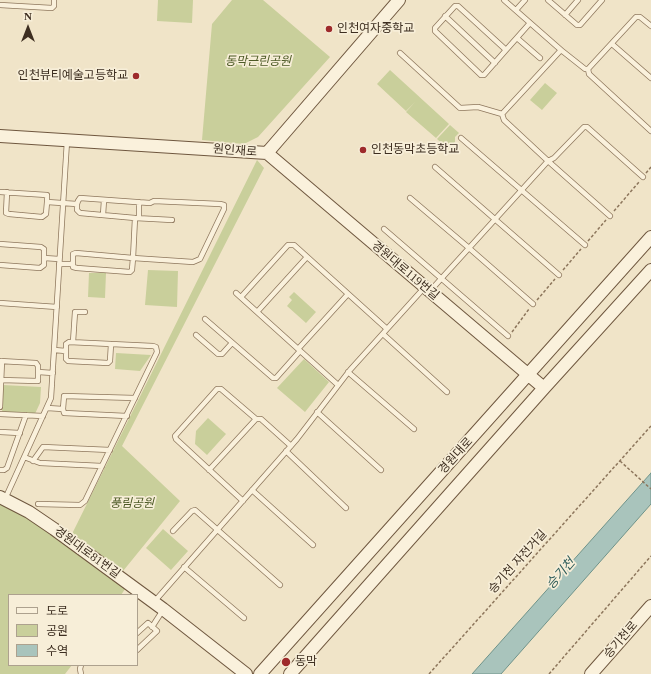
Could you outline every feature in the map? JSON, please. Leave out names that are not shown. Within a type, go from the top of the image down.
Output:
[{"type":"main road","name":"원인재로","points":[[0,136],[267,153],[399,0]]},
{"type":"main road","name":"경원대로119번길","points":[[267,153],[544,388]]},
{"type":"main road","name":"경원대로","points":[[260,674],[651,237]]},
{"type":"main road","name":"경원대로","points":[[290,674],[651,270]]},
{"type":"main road","name":"경원대로81번길","points":[[3,498],[29,512],[54,529],[158,605],[246,674]]},
{"type":"main road","name":"승기천로","points":[[591,674],[651,606]]},
{"type":"lane","points":[[0,5],[52,8],[54,6],[54,0]]},
{"type":"lane","points":[[504,0],[585,70],[588,69]]},
{"type":"lane","points":[[516,10],[526,0]]},
{"type":"lane","points":[[548,0],[577,25],[580,25],[602,0]]},
{"type":"lane","points":[[565,15],[578,0]]},
{"type":"lane","points":[[506,50],[458,6],[455,6],[435,28],[435,31],[481,75],[484,75],[530,23]]},
{"type":"lane","points":[[445,16],[495,63]]},
{"type":"lane","points":[[588,69],[636,17],[640,17],[651,26]]},
{"type":"lane","points":[[517,38],[540,58]]},
{"type":"lane","points":[[612,44],[651,78]]},
{"type":"lane","points":[[502,114],[561,50]]},
{"type":"lane","points":[[400,53],[460,108],[478,107],[502,114]]},
{"type":"lane","points":[[588,69],[589,74],[651,131]]},
{"type":"lane","points":[[502,114],[504,120],[610,216]]},
{"type":"lane","points":[[152,627],[158,605],[184,567],[291,446],[348,372],[387,329],[428,289],[442,278],[548,161],[554,158],[584,127],[587,127],[643,177]]},
{"type":"lane","points":[[461,138],[585,245]]},
{"type":"lane","points":[[3,498],[51,398],[67,140]]},
{"type":"lane","points":[[435,167],[496,218],[559,275]]},
{"type":"lane","points":[[0,192],[7,192],[47,195],[46,214],[42,217],[6,213],[7,192]]},
{"type":"lane","points":[[139,202],[137,218],[133,258],[132,270],[130,272],[73,267],[73,254],[76,253],[133,258],[193,262],[200,260],[224,209],[224,205],[220,204],[154,201],[150,203],[139,202],[104,200],[80,198],[77,204],[77,210],[80,214],[103,215],[137,218],[172,220]]},
{"type":"lane","points":[[410,198],[533,304]]},
{"type":"lane","points":[[103,215],[104,200]]},
{"type":"lane","points":[[47,202],[77,204]]},
{"type":"lane","points":[[384,229],[508,336]]},
{"type":"lane","points":[[0,244],[41,247],[44,249],[44,266],[40,268],[0,265]]},
{"type":"lane","points":[[241,297],[288,245],[294,245],[387,329]]},
{"type":"lane","points":[[257,312],[307,257]]},
{"type":"lane","points":[[44,258],[73,264]]},
{"type":"lane","points":[[236,293],[338,385]]},
{"type":"lane","points":[[205,319],[273,378],[276,378],[348,294]]},
{"type":"lane","points":[[0,303],[57,307]]},
{"type":"lane","points":[[73,342],[75,312],[85,312]]},
{"type":"lane","points":[[196,334],[218,354],[222,354],[232,343]]},
{"type":"lane","points":[[383,334],[447,392]]},
{"type":"lane","points":[[38,504],[80,505],[85,501],[157,352],[156,347],[153,346],[73,342],[69,342],[66,344],[66,359],[68,361],[108,363],[110,361],[111,344]]},
{"type":"lane","points":[[54,350],[66,351]]},
{"type":"lane","points":[[0,407],[1,361],[36,363],[38,366],[38,381],[1,380]]},
{"type":"lane","points":[[38,372],[52,373]]},
{"type":"lane","points":[[348,372],[414,428]]},
{"type":"lane","points":[[242,501],[176,439],[175,436],[218,389],[221,389],[256,419],[261,419],[291,446]]},
{"type":"lane","points":[[63,410],[64,396],[135,398]]},
{"type":"lane","points":[[47,408],[63,410],[64,413],[127,416]]},
{"type":"lane","points":[[317,412],[381,470]]},
{"type":"lane","points":[[0,414],[43,416]]},
{"type":"lane","points":[[0,470],[7,468],[26,415]]},
{"type":"lane","points":[[210,470],[256,419]]},
{"type":"lane","points":[[0,432],[20,433]]},
{"type":"lane","points":[[34,461],[43,447],[110,450]]},
{"type":"lane","points":[[286,451],[346,508]]},
{"type":"lane","points":[[24,457],[40,463],[102,466]]},
{"type":"lane","points":[[252,490],[313,545]]},
{"type":"lane","points":[[173,531],[192,511],[195,510],[280,584]]},
{"type":"lane","points":[[184,567],[244,618]]},
{"type":"lane","points":[[138,632],[148,623],[157,631],[138,649]]},
{"type":"lane","points":[[138,624],[143,627]]},
{"type":"path","points":[[508,336],[533,304],[651,167]]},
{"type":"path","name":"승기천 자전거길","points":[[429,674],[651,426]]},
{"type":"path","points":[[619,461],[651,489]]},
{"type":"path","points":[[549,674],[651,556]]},
{"type":"green space","points":[[158,0],[193,0],[192,23],[157,21]]},
{"type":"green space","name":"동막근린공원","points":[[232,0],[263,0],[330,57],[258,137],[244,144],[202,140],[212,24]]},
{"type":"green space","points":[[390,70],[449,124],[436,138],[406,112],[415,102],[406,111],[377,84]]},
{"type":"green space","points":[[545,83],[557,93],[542,110],[530,100]]},
{"type":"green space","points":[[450,125],[459,133],[455,137],[455,142],[448,149],[437,139]]},
{"type":"green space","name":"풍림공원","points":[[257,160],[264,168],[122,446],[180,501],[119,576],[129,583],[122,594],[8,594],[8,666],[71,666],[65,674],[0,674],[0,497],[69,540]]},
{"type":"green space","points":[[148,270],[178,271],[177,307],[145,305]]},
{"type":"green space","points":[[89,273],[106,273],[105,298],[88,297]]},
{"type":"green space","points":[[294,292],[316,312],[306,323],[287,306],[292,300],[289,297]]},
{"type":"green space","points":[[116,353],[151,355],[140,371],[115,369]]},
{"type":"green space","points":[[304,359],[329,382],[305,412],[277,388]]},
{"type":"green space","points":[[3,385],[41,387],[40,403],[34,416],[2,414]]},
{"type":"green space","points":[[208,418],[226,434],[207,455],[195,444],[196,431]]},
{"type":"green space","points":[[163,529],[188,551],[171,570],[146,548]]},
{"type":"water","points":[[651,473],[651,504],[501,674],[472,674]]},
{"type":"place","name":"인천여자중학교","points":[[329,29]]},
{"type":"place","name":"인천뷰티예술고등학교","points":[[136,76]]},
{"type":"place","name":"인천동막초등학교","points":[[363,150]]},
{"type":"place","name":"동막","points":[[286,662]]},
{"type":"water label","name":"승기천","points":[[561,574]]}]
